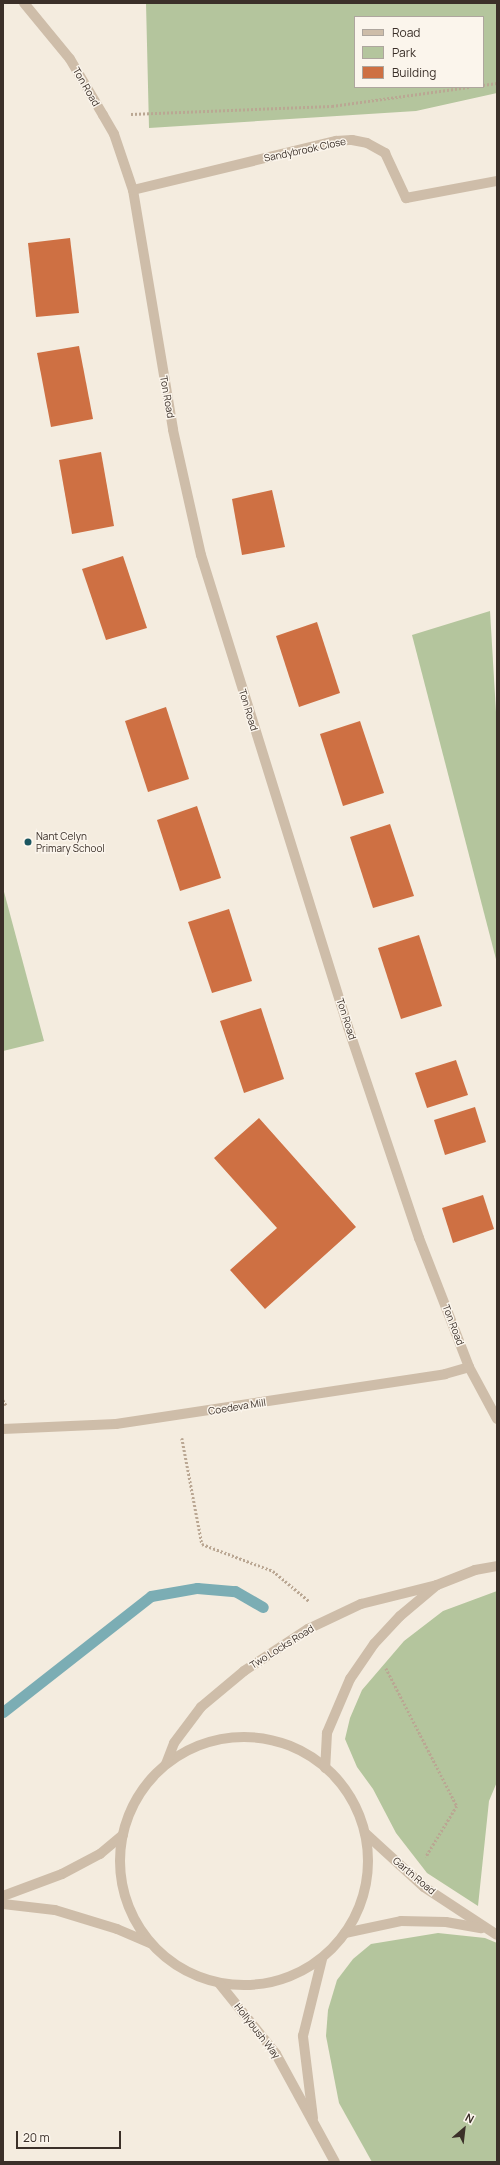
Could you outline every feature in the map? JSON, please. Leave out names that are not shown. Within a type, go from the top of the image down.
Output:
[{"type":"street","name":"Ton Road","points":[[24,3],[70,59],[103,115],[114,134],[133,190],[173,430],[201,554],[348,1027],[419,1238],[469,1367],[497,1419]]},
{"type":"street","name":"Sandybrook Close","points":[[133,190],[336,141],[352,140],[367,143],[385,154],[406,198],[497,181]]},
{"type":"street","name":"Coedeva Mill","points":[[3,1429],[116,1424],[445,1374],[469,1367]]},
{"type":"street","name":"Two Locks Road","points":[[166,1764],[174,1744],[201,1707],[244,1671],[308,1629],[361,1604],[437,1585],[475,1570],[497,1566]]},
{"type":"street","name":"Two Locks Road","points":[[325,1768],[327,1733],[336,1708],[350,1679],[374,1644],[400,1616],[437,1585]]},
{"type":"street","name":"Hollybush Way","points":[[3,1904],[55,1910],[117,1929],[150,1943],[176,1965],[198,1977],[219,1983],[249,1985],[275,1982],[300,1972],[322,1959],[345,1933],[354,1919],[364,1895],[368,1869],[365,1833],[349,1795],[325,1768],[313,1758],[290,1745],[265,1738],[239,1737],[213,1741],[195,1748],[166,1764],[148,1782],[134,1803],[123,1835],[120,1853],[122,1886],[127,1905],[150,1943]]},
{"type":"street","name":"Garth Road","points":[[365,1833],[414,1876],[424,1887],[497,1935]]},
{"type":"street","points":[[3,1896],[62,1874],[100,1854],[123,1835]]},
{"type":"street","name":"Garth Road","points":[[345,1933],[401,1921],[446,1922],[485,1928]]},
{"type":"street","name":"Hollybush Way","points":[[314,2124],[303,2036],[322,1959]]},
{"type":"street","name":"Hollybush Way","points":[[219,1983],[276,2054],[335,2162]]},
{"type":"path","points":[[484,85],[497,83]]},
{"type":"path","points":[[103,115],[332,106],[462,88]]},
{"type":"path","points":[[178,1415],[202,1544],[273,1571],[329,1619]]},
{"type":"path","points":[[374,1644],[457,1806],[414,1876]]},
{"type":"green space","points":[[146,3],[497,3],[497,93],[416,111],[149,128]]},
{"type":"green space","points":[[490,611],[497,729],[497,963],[412,635]]},
{"type":"green space","points":[[3,888],[44,1041],[3,1051]]},
{"type":"green space","points":[[497,1591],[497,1782],[489,1801],[478,1906],[427,1873],[396,1833],[373,1789],[357,1767],[345,1739],[350,1718],[362,1690],[404,1641],[443,1611]]},
{"type":"green space","points":[[438,1933],[485,1938],[497,1943],[497,2162],[372,2162],[339,2103],[326,2036],[328,2010],[337,1980],[353,1959],[371,1944]]},
{"type":"building","points":[[70,238],[79,313],[36,317],[28,243]]},
{"type":"building","points":[[79,346],[93,419],[51,427],[37,353]]},
{"type":"building","points":[[101,452],[114,526],[72,534],[59,460]]},
{"type":"building","points":[[272,490],[285,547],[242,555],[232,499]]},
{"type":"building","points":[[123,556],[147,628],[106,640],[82,569]]},
{"type":"building","points":[[317,622],[340,693],[299,707],[276,636]]},
{"type":"building","points":[[166,707],[189,779],[148,792],[125,721]]},
{"type":"building","points":[[360,721],[384,793],[343,806],[320,734]]},
{"type":"building","points":[[197,806],[221,878],[180,891],[157,820]]},
{"type":"building","points":[[390,824],[414,896],[373,908],[350,837]]},
{"type":"building","points":[[229,909],[252,981],[212,993],[188,922]]},
{"type":"building","points":[[419,935],[442,1006],[401,1019],[378,948]]},
{"type":"building","points":[[261,1008],[284,1079],[244,1093],[220,1021]]},
{"type":"building","points":[[456,1060],[468,1095],[427,1108],[415,1073]]},
{"type":"building","points":[[475,1107],[486,1142],[445,1155],[434,1120]]},
{"type":"building","points":[[259,1118],[356,1227],[265,1309],[230,1270],[277,1228],[214,1158]]},
{"type":"building","points":[[483,1195],[494,1229],[453,1243],[442,1208]]},
{"type":"waterway","points":[[3,1712],[151,1596],[197,1588],[235,1591],[263,1607]]},
{"type":"place","name":"Nant Celyn Primary School","points":[[28,842]]}]
